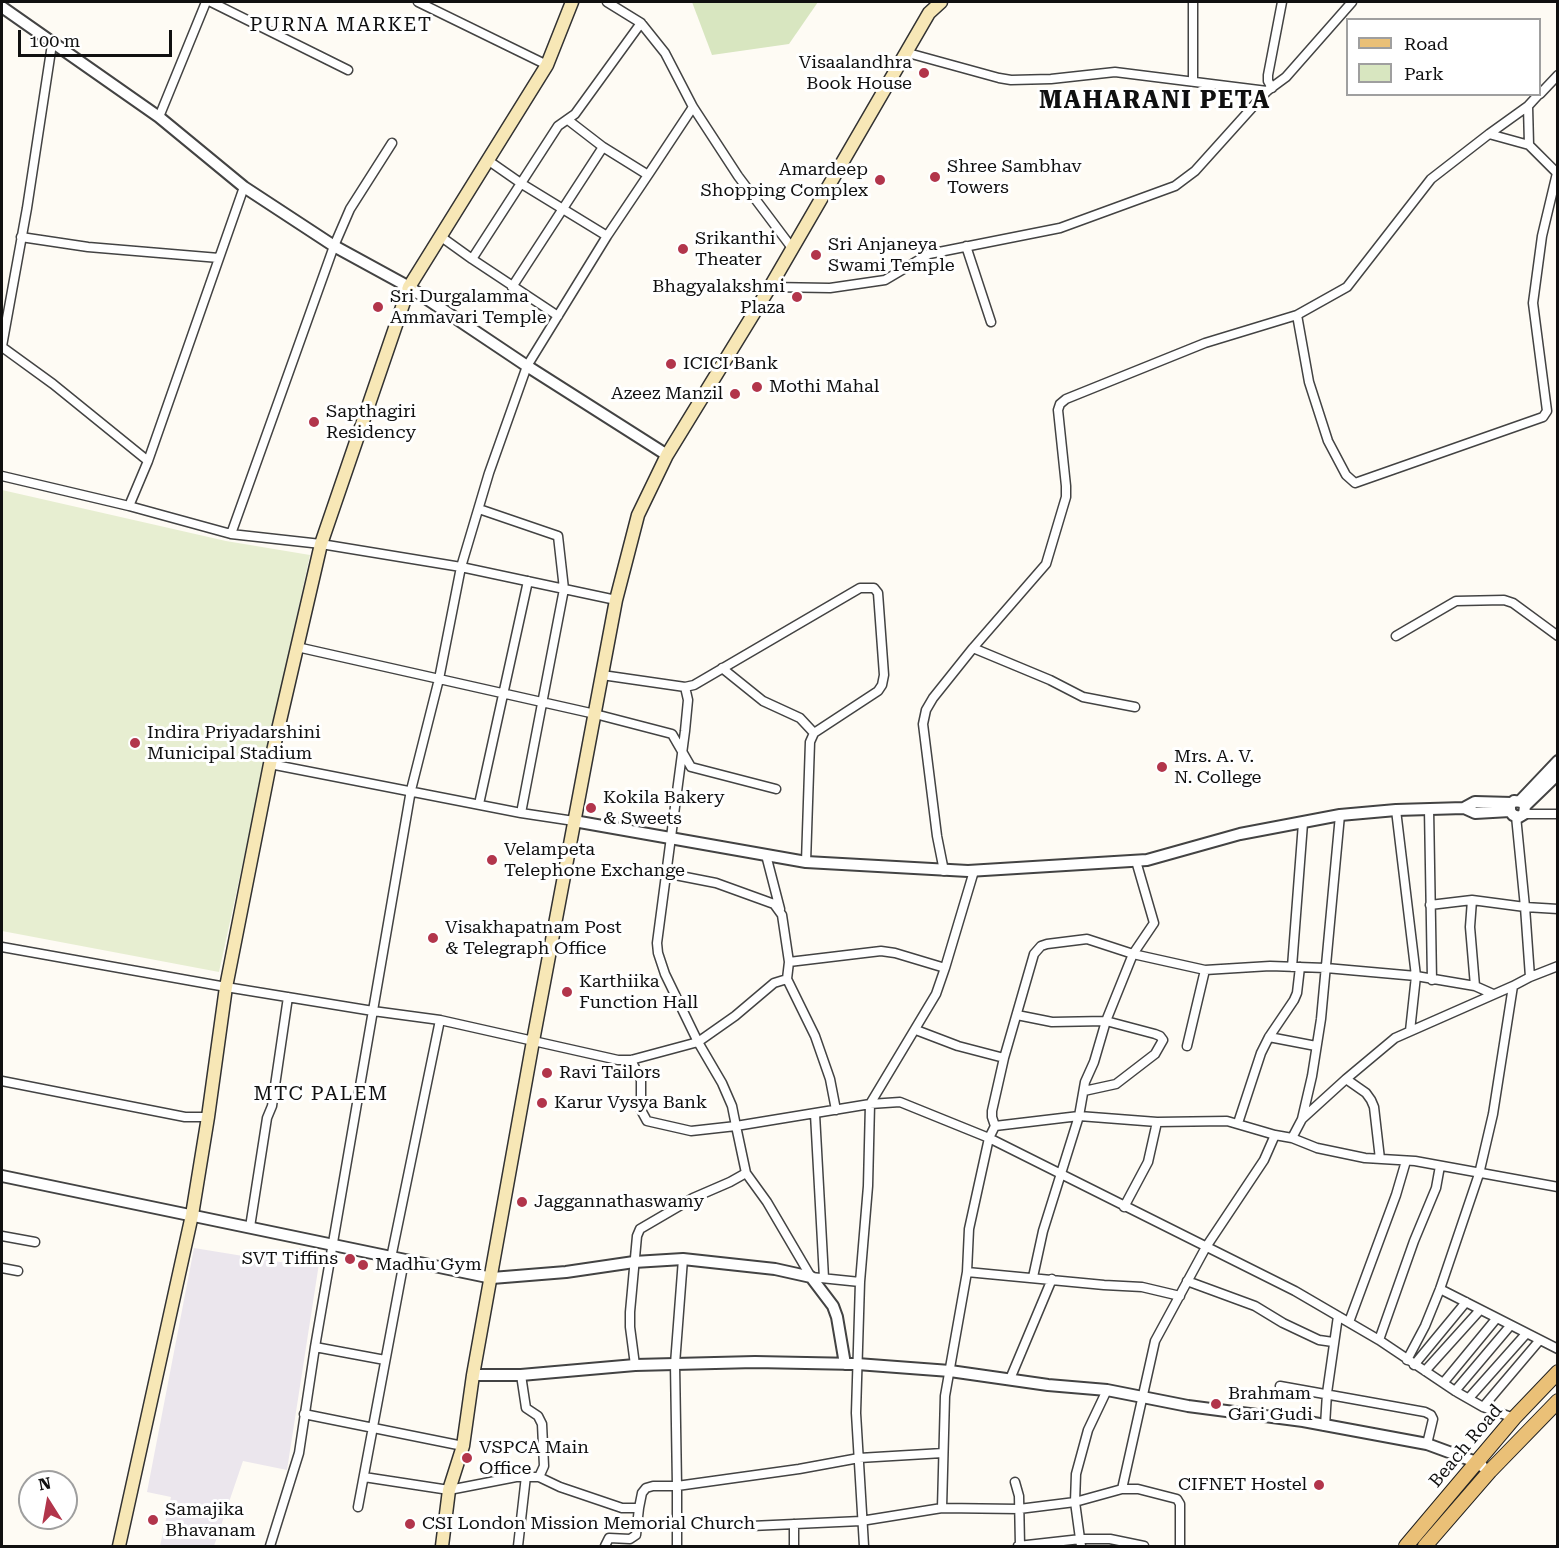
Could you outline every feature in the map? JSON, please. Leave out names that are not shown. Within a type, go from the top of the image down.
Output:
[{"type":"main road","points":[[119,1546],[192,1215],[226,987],[270,764],[321,544],[409,287],[548,65],[572,2]]},
{"type":"main road","points":[[441,1546],[449,1490],[463,1446],[473,1375],[533,1041],[616,600],[638,515],[667,455],[770,287],[908,53],[930,7],[941,2]]},
{"type":"main road","name":"Beach Road","points":[[1406,1546],[1514,1418],[1557,1372]]},
{"type":"main road","name":"Beach Road","points":[[1425,1546],[1490,1471],[1557,1401]]},
{"type":"street","points":[[159,117],[206,2]]},
{"type":"street","points":[[211,2],[348,70]]},
{"type":"street","points":[[418,2],[548,65]]},
{"type":"street","points":[[607,2],[641,23],[665,53],[693,107],[738,176],[792,248]]},
{"type":"street","points":[[1193,2],[1193,81]]},
{"type":"street","points":[[1270,90],[1268,75],[1282,2]]},
{"type":"street","points":[[770,287],[830,288],[885,280],[929,254],[1060,228],[1175,186],[1195,171],[1270,90],[1286,77],[1352,2]]},
{"type":"street","points":[[2,7],[159,117],[244,187],[334,246],[409,287],[527,366],[667,455]]},
{"type":"street","points":[[472,259],[558,126],[575,114],[641,23]]},
{"type":"street","points":[[52,44],[2,346],[148,461]]},
{"type":"street","points":[[908,53],[1011,80],[1051,79],[1115,72],[1270,90]]},
{"type":"street","points":[[1541,92],[1557,75]]},
{"type":"street","points":[[944,871],[936,836],[924,724],[926,710],[973,648],[1046,564],[1066,497],[1058,410],[1060,404],[1066,399],[1205,343],[1297,315],[1347,287],[1431,179],[1528,106],[1537,96]]},
{"type":"street","points":[[1528,106],[1529,145]]},
{"type":"street","points":[[270,1546],[299,1453],[315,1347],[411,790],[438,679],[461,567],[527,366],[607,236],[693,107]]},
{"type":"street","points":[[568,120],[603,147],[648,175]]},
{"type":"street","points":[[1297,315],[1309,382],[1328,441],[1346,475],[1355,483],[1543,417],[1547,411],[1547,404],[1533,303],[1542,236],[1557,174],[1529,145],[1489,134]]},
{"type":"street","points":[[231,534],[334,246],[350,209],[392,144]]},
{"type":"street","points":[[512,287],[603,147]]},
{"type":"street","points":[[489,161],[607,236]]},
{"type":"street","points":[[129,506],[148,461],[244,187]]},
{"type":"street","points":[[440,236],[512,287],[558,316]]},
{"type":"street","points":[[21,237],[88,247],[219,258]]},
{"type":"street","points":[[966,246],[991,322]]},
{"type":"street","points":[[2,476],[129,506],[231,534],[321,544],[461,567],[616,600]]},
{"type":"street","points":[[478,510],[558,536],[564,589],[521,813]]},
{"type":"street","points":[[479,804],[528,581]]},
{"type":"street","points":[[602,675],[685,687],[694,685],[860,588],[874,588],[878,593],[884,675],[882,685],[878,691],[814,733],[810,742],[806,862]]},
{"type":"street","points":[[1396,636],[1456,601],[1504,600],[1513,603],[1557,636]]},
{"type":"street","points":[[297,647],[595,714],[672,734],[691,767],[776,789]]},
{"type":"street","points":[[973,648],[1050,680],[1083,697],[1135,707]]},
{"type":"street","points":[[722,668],[763,701],[800,718],[814,733]]},
{"type":"street","points":[[685,687],[688,700],[665,873],[657,943],[658,953],[665,974],[732,1106],[746,1173],[767,1202],[811,1277],[833,1306],[845,1364]]},
{"type":"street","points":[[1530,977],[1518,809],[1557,761]]},
{"type":"street","points":[[270,764],[521,813],[806,862],[944,871],[1147,860],[1240,834],[1340,816],[1396,810],[1464,808],[1475,813],[1518,809],[1557,814]]},
{"type":"street","points":[[1518,809],[1557,774]]},
{"type":"street","points":[[1429,809],[1432,980]]},
{"type":"street","points":[[1396,810],[1416,976],[1410,1030]]},
{"type":"street","points":[[1292,1138],[1302,1119],[1312,1076],[1326,968],[1340,816]]},
{"type":"street","points":[[1238,1123],[1261,1053],[1294,1000],[1303,823]]},
{"type":"street","points":[[766,855],[783,915],[789,962],[787,980],[815,1036],[830,1079],[837,1110]]},
{"type":"street","points":[[1033,1277],[1042,1231],[1106,1022],[1133,954],[1154,923],[1136,861]]},
{"type":"street","points":[[864,1546],[856,1413],[860,1282],[868,1186],[870,1104],[936,994],[974,871]]},
{"type":"street","points":[[665,873],[716,883],[774,904],[780,909]]},
{"type":"street","points":[[1430,905],[1472,900],[1557,909]]},
{"type":"street","points":[[1472,900],[1470,927],[1475,986]]},
{"type":"street","points":[[942,1508],[945,1396],[967,1272],[969,1229],[988,1138],[995,1126],[992,1111],[1004,1058],[1034,954],[1041,946],[1087,939],[1133,954],[1205,970],[1326,968],[1416,976],[1475,986],[1493,994]]},
{"type":"street","points":[[2,947],[226,987],[440,1020],[618,1060],[631,1060],[698,1042],[735,1016],[774,983],[787,980]]},
{"type":"street","points":[[789,962],[880,951],[895,953],[945,968]]},
{"type":"street","points":[[1302,1119],[1395,1038],[1557,966]]},
{"type":"street","points":[[1187,1046],[1205,970]]},
{"type":"street","points":[[1411,1362],[1440,1289],[1479,1174],[1493,1114],[1513,986]]},
{"type":"street","points":[[250,1227],[267,1118],[272,1106],[288,997]]},
{"type":"street","points":[[1017,1015],[1052,1022],[1106,1022],[1155,1034],[1163,1040],[1155,1054],[1116,1084],[1084,1091]]},
{"type":"street","points":[[392,1258],[440,1020]]},
{"type":"street","points":[[916,1030],[958,1046],[1004,1058]]},
{"type":"street","points":[[1269,1037],[1316,1046]]},
{"type":"street","points":[[631,1060],[641,1080],[641,1110],[647,1121],[691,1131],[870,1104],[900,1102],[988,1138],[1295,1292],[1379,1340],[1455,1391],[1483,1407],[1514,1418]]},
{"type":"street","points":[[1346,1079],[1366,1093],[1374,1107],[1380,1160]]},
{"type":"street","points":[[2,1081],[185,1117],[208,1117]]},
{"type":"street","points":[[815,1114],[824,1278]]},
{"type":"street","points":[[995,1126],[1079,1116],[1157,1122],[1238,1123],[1292,1138],[1317,1148],[1557,1187]]},
{"type":"street","points":[[1124,1207],[1148,1162],[1157,1122]]},
{"type":"street","points":[[1122,1489],[1155,1341],[1206,1247],[1264,1160],[1275,1135]]},
{"type":"street","points":[[1349,1322],[1396,1195],[1406,1161]]},
{"type":"street","points":[[1379,1340],[1414,1241],[1436,1188],[1440,1167]]},
{"type":"street","points":[[635,1365],[630,1327],[634,1262],[640,1229],[693,1198],[746,1173]]},
{"type":"street","points":[[2,1176],[492,1278],[566,1272],[634,1262],[683,1259],[775,1269],[811,1277],[860,1282]]},
{"type":"street","points":[[2,1236],[35,1242]]},
{"type":"street","points":[[677,1546],[675,1364],[683,1259]]},
{"type":"street","points":[[358,1507],[404,1261]]},
{"type":"street","points":[[2,1268],[18,1271]]},
{"type":"street","points":[[967,1272],[1142,1287],[1180,1296]]},
{"type":"street","points":[[1010,1379],[1052,1279]]},
{"type":"street","points":[[1187,1281],[1255,1306],[1283,1323],[1319,1340],[1333,1342]]},
{"type":"street","points":[[1440,1289],[1557,1350]]},
{"type":"street","points":[[1411,1362],[1466,1302]]},
{"type":"street","points":[[1425,1371],[1480,1310]]},
{"type":"street","points":[[1325,1426],[1333,1342],[1338,1317]]},
{"type":"street","points":[[1443,1382],[1496,1318]]},
{"type":"street","points":[[1455,1391],[1510,1326]]},
{"type":"street","points":[[1469,1398],[1525,1335]]},
{"type":"street","points":[[1483,1407],[1539,1341]]},
{"type":"street","points":[[315,1347],[386,1360]]},
{"type":"street","points":[[473,1375],[521,1375],[635,1365],[755,1362],[857,1364],[950,1371],[1107,1390],[1142,1398],[1427,1444],[1476,1462],[1490,1471]]},
{"type":"street","points":[[521,1375],[526,1408],[538,1416],[542,1424],[544,1471],[539,1477]]},
{"type":"street","points":[[1280,1386],[1425,1412],[1431,1415],[1433,1423],[1427,1444]]},
{"type":"street","points":[[1081,1543],[1075,1502],[1076,1474],[1088,1430],[1107,1390]]},
{"type":"street","points":[[304,1414],[463,1446]]},
{"type":"street","points":[[605,1546],[609,1538],[630,1539],[636,1535],[642,1493],[646,1488],[653,1486],[676,1486],[859,1458],[943,1453]]},
{"type":"street","points":[[364,1477],[449,1490],[526,1476],[539,1477],[560,1487],[622,1508],[639,1508]]},
{"type":"street","points":[[518,1546],[526,1476]]},
{"type":"street","points":[[1015,1482],[1019,1496],[1019,1546],[1110,1539],[1144,1546]]},
{"type":"street","points":[[751,1526],[861,1521],[942,1508],[1019,1509],[1075,1502],[1122,1489],[1138,1489],[1177,1499],[1180,1504],[1180,1546]]},
{"type":"street","points":[[794,1524],[795,1546]]},
{"type":"shaded area","points":[[194,1248],[280,1262],[295,1261],[299,1248],[320,1257],[287,1470],[243,1461],[214,1546],[160,1546],[171,1497],[147,1492]]},
{"type":"green space","points":[[692,2],[818,2],[789,44],[712,55]]},
{"type":"green space","name":"Indira Priyadarshini Municipal Stadium","points":[[2,490],[226,541],[310,555],[219,972],[2,931]]},
{"type":"place","name":"Visaalandhra Book House","points":[[924,73]]},
{"type":"place","name":"Shree Sambhav Towers","points":[[935,177]]},
{"type":"place","name":"Amardeep Shopping Complex","points":[[880,180]]},
{"type":"place","name":"Srikanthi Theater","points":[[683,249]]},
{"type":"place","name":"Sri Anjaneya Swami Temple","points":[[816,255]]},
{"type":"place","name":"Bhagyalakshmi Plaza","points":[[797,297]]},
{"type":"place","name":"Sri Durgalamma Ammavari Temple","points":[[378,307]]},
{"type":"place","name":"ICICI Bank","points":[[671,364]]},
{"type":"place","name":"Mothi Mahal","points":[[757,387]]},
{"type":"place","name":"Azeez Manzil","points":[[735,394]]},
{"type":"place","name":"Sapthagiri Residency","points":[[314,422]]},
{"type":"place","name":"Indira Priyadarshini Municipal Stadium","points":[[135,743]]},
{"type":"place","name":"Mrs. A. V. N. College","points":[[1162,767]]},
{"type":"place","name":"Kokila Bakery & Sweets","points":[[591,808]]},
{"type":"place","name":"Velampeta Telephone Exchange","points":[[492,860]]},
{"type":"place","name":"Visakhapatnam Post & Telegraph Office","points":[[433,938]]},
{"type":"place","name":"Karthiika Function Hall","points":[[567,992]]},
{"type":"place","name":"Ravi Tailors","points":[[547,1073]]},
{"type":"place","name":"Karur Vysya Bank","points":[[542,1103]]},
{"type":"place","name":"Jaggannathaswamy","points":[[522,1202]]},
{"type":"place","name":"SVT Tiffins","points":[[350,1259]]},
{"type":"place","name":"Madhu Gym","points":[[363,1265]]},
{"type":"place","name":"Brahmam Gari Gudi","points":[[1216,1404]]},
{"type":"place","name":"VSPCA Main Office","points":[[467,1458]]},
{"type":"place","name":"CIFNET Hostel","points":[[1319,1485]]},
{"type":"place","name":"Samajika Bhavanam","points":[[153,1520]]},
{"type":"place","name":"CSI London Mission Memorial Church","points":[[410,1524]]},
{"type":"district","name":"PURNA MARKET","points":[[341,25]]},
{"type":"district","name":"MAHARANI PETA","points":[[1155,101]]},
{"type":"district","name":"MTC PALEM","points":[[321,1094]]}]
